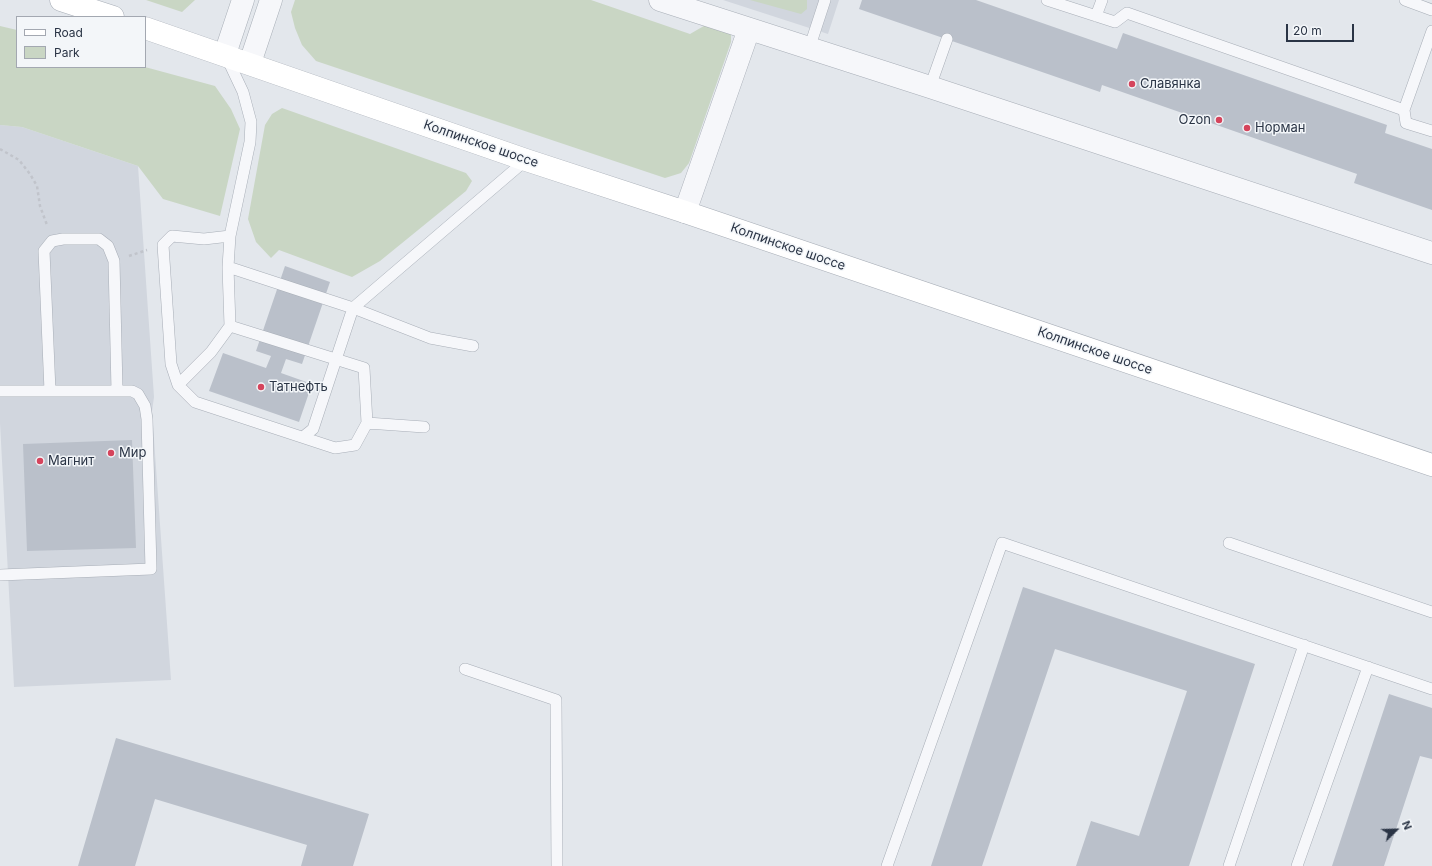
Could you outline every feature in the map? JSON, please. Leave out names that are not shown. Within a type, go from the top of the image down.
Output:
[{"type":"main road","points":[[61,0],[109,16]]},
{"type":"main road","name":"Колпинское шоссе","points":[[146,28],[225,54],[526,160],[685,212],[1432,465]]},
{"type":"street","points":[[225,54],[242,0]]},
{"type":"street","points":[[250,63],[271,0]]},
{"type":"street","points":[[660,0],[930,87],[1432,253]]},
{"type":"street","points":[[685,212],[749,29]]},
{"type":"lane","points":[[809,49],[825,0]]},
{"type":"lane","points":[[1047,0],[1115,22],[1127,13],[1404,110]]},
{"type":"lane","points":[[1096,16],[1102,0]]},
{"type":"lane","points":[[1405,0],[1432,10]]},
{"type":"lane","points":[[1432,31],[1404,110],[1406,123],[1432,131]]},
{"type":"lane","points":[[930,87],[947,39]]},
{"type":"lane","points":[[178,385],[211,352],[230,326],[228,267],[230,236],[250,142],[251,122],[243,92],[225,54]]},
{"type":"lane","points":[[303,437],[313,429],[353,308],[526,160]]},
{"type":"lane","points":[[230,236],[204,239],[172,236],[163,245],[170,364],[178,385],[195,402],[335,448],[355,445],[367,423],[364,368],[230,326]]},
{"type":"lane","points":[[50,391],[44,251],[52,241],[63,238],[99,239],[108,246],[114,261],[117,390]]},
{"type":"lane","points":[[228,267],[353,308],[430,338],[473,346]]},
{"type":"lane","points":[[0,391],[132,390],[138,394],[145,406],[151,569],[0,575]]},
{"type":"lane","points":[[367,423],[424,427]]},
{"type":"lane","points":[[887,866],[1002,542],[1432,689]]},
{"type":"lane","points":[[1229,543],[1432,612]]},
{"type":"lane","points":[[1229,866],[1304,645]]},
{"type":"lane","points":[[1297,866],[1368,667]]},
{"type":"lane","points":[[465,669],[556,700],[557,866]]},
{"type":"path","points":[[0,149],[18,160],[30,174],[37,186],[40,206],[52,241]]},
{"type":"path","points":[[114,261],[163,245]]},
{"type":"shaded area","points":[[723,0],[839,0],[828,34]]},
{"type":"shaded area","points":[[0,125],[22,127],[138,166],[154,397],[152,411],[171,680],[14,687],[0,423]]},
{"type":"green space","points":[[146,0],[195,0],[182,12]]},
{"type":"green space","points":[[295,0],[591,0],[690,34],[709,23],[731,34],[731,42],[689,163],[681,173],[665,178],[316,61],[302,45],[295,28],[291,12]]},
{"type":"green space","points":[[750,0],[807,0],[807,9],[801,14]]},
{"type":"green space","points":[[0,26],[16,30],[16,68],[146,67],[215,86],[231,109],[240,129],[220,216],[163,199],[138,166],[22,127],[0,125]]},
{"type":"green space","points":[[282,108],[466,173],[472,181],[466,191],[380,261],[352,277],[279,250],[271,258],[256,242],[248,219],[265,125],[272,114]]},
{"type":"building","points":[[862,0],[976,0],[1117,49],[1123,33],[1387,125],[1385,133],[1432,149],[1432,210],[1354,183],[1357,174],[1102,85],[1100,92],[859,9]]},
{"type":"building","points":[[285,266],[330,282],[302,364],[286,359],[281,373],[312,384],[299,422],[209,391],[223,353],[266,368],[271,356],[256,351]]},
{"type":"building","points":[[132,440],[136,548],[27,551],[23,444]]},
{"type":"building","points":[[1023,587],[1255,664],[1189,866],[1076,866],[1091,821],[1139,836],[1187,691],[1055,649],[982,866],[931,866]]},
{"type":"building","points":[[1389,694],[1432,708],[1432,759],[1420,756],[1384,866],[1332,866]]},
{"type":"building","points":[[116,738],[369,814],[353,866],[301,866],[307,845],[155,799],[135,866],[78,866]]},
{"type":"place","name":"Славянка","points":[[1132,84]]},
{"type":"place","name":"Ozon","points":[[1219,120]]},
{"type":"place","name":"Норман","points":[[1247,128]]},
{"type":"place","name":"Татнефть","points":[[261,387]]},
{"type":"place","name":"Мир","points":[[111,453]]},
{"type":"place","name":"Магнит","points":[[40,461]]}]
